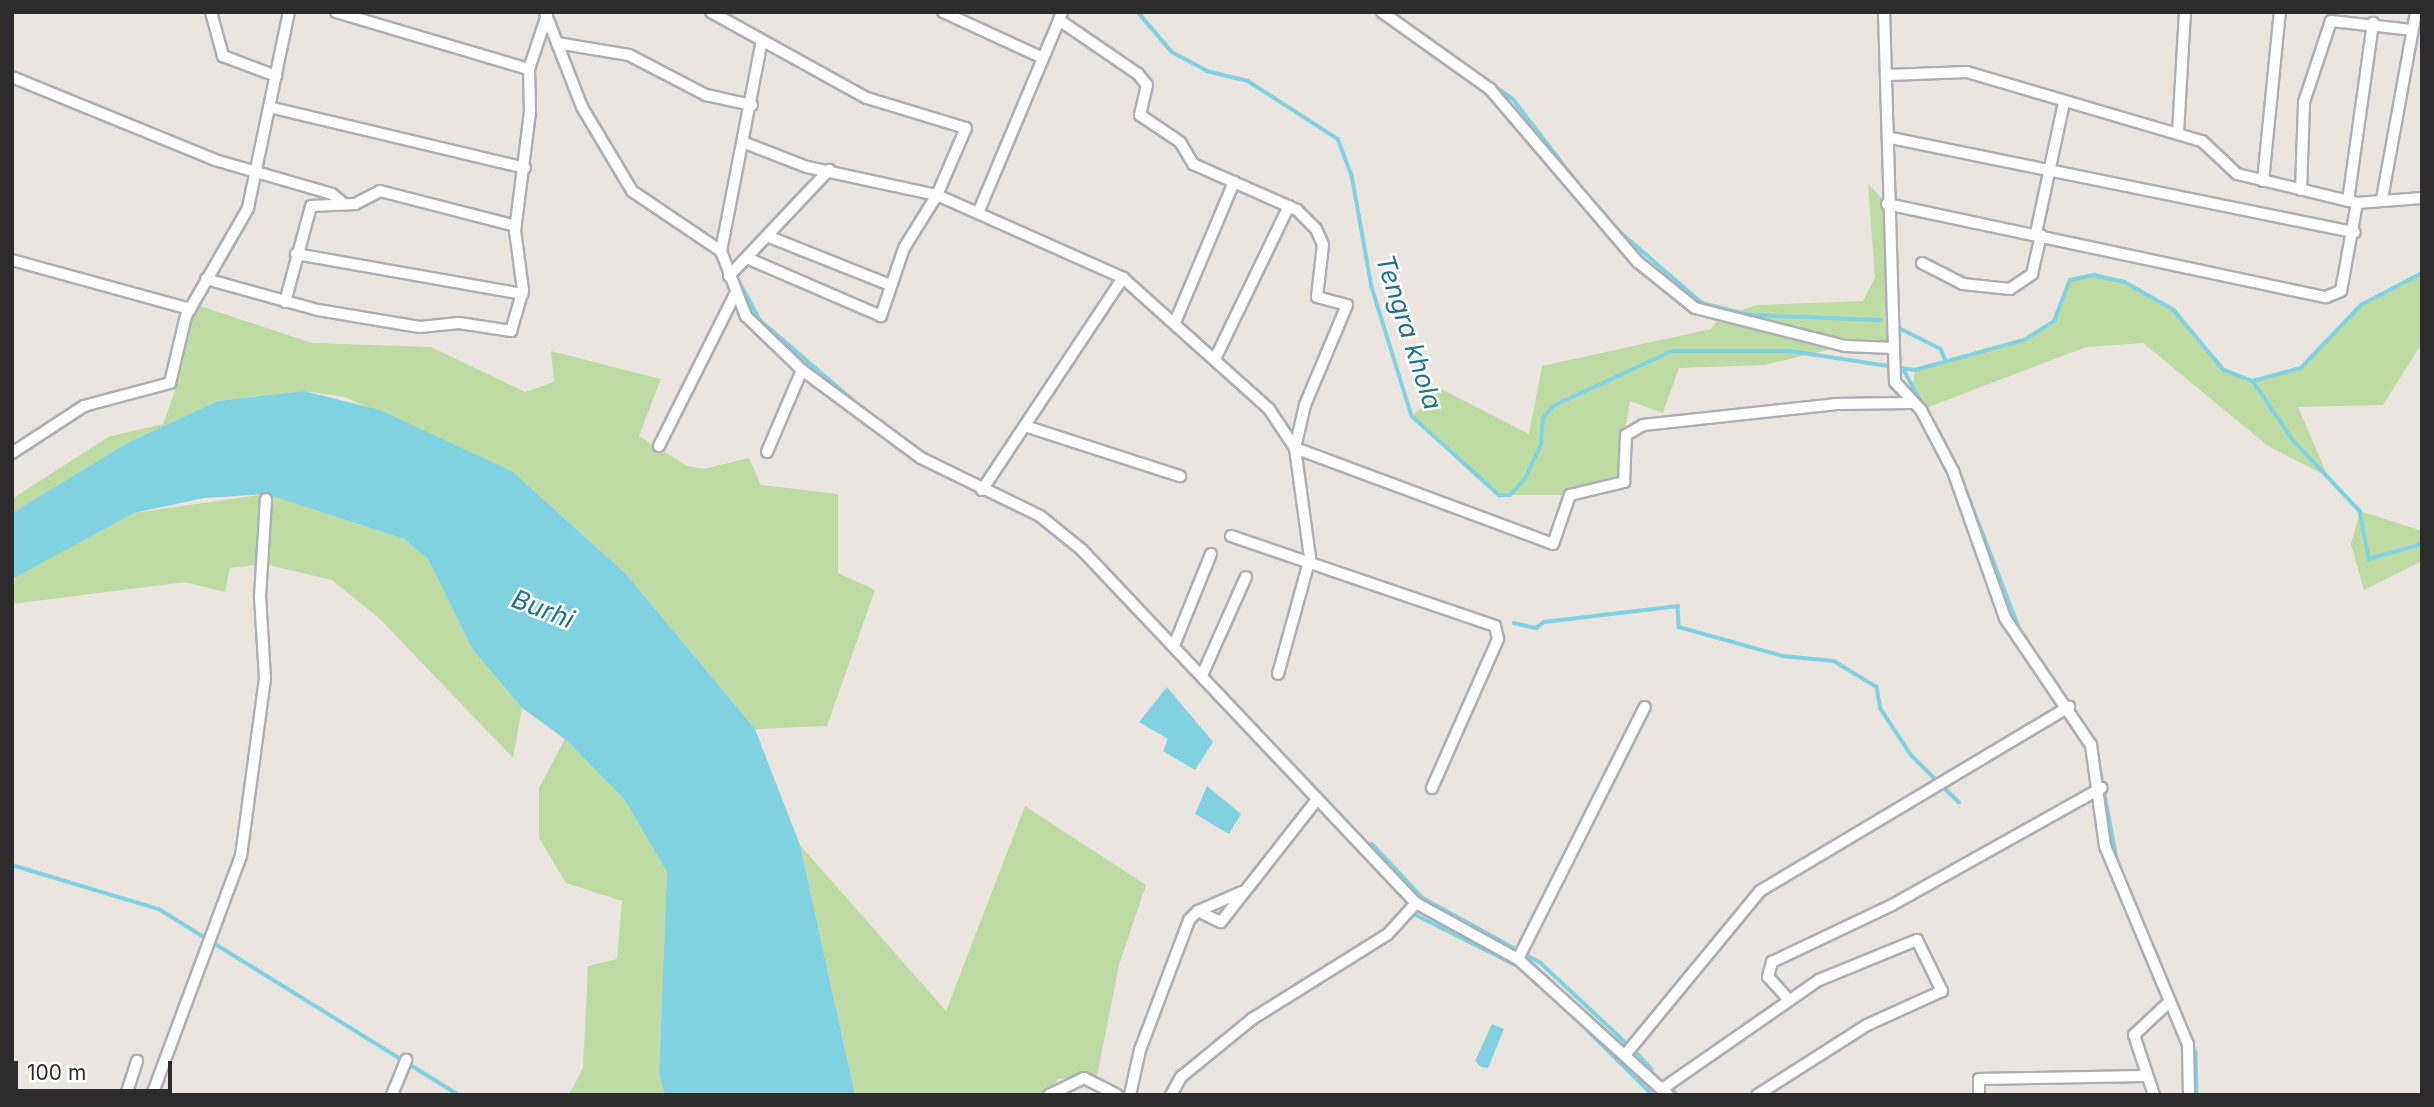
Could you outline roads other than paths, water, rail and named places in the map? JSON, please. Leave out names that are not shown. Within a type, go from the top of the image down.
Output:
[{"type":"street","points":[[211,12],[223,56],[276,76]]},
{"type":"street","points":[[12,453],[83,406],[162,389],[173,378],[190,309],[248,208],[289,12]]},
{"type":"street","points":[[336,12],[529,69]]},
{"type":"street","points":[[711,12],[867,98],[966,128],[937,195],[911,233],[881,316],[749,259]]},
{"type":"street","points":[[943,12],[1043,58]]},
{"type":"street","points":[[1382,12],[1490,89],[1638,262],[1695,308],[1845,346],[1893,348]]},
{"type":"street","points":[[1884,12],[1891,138],[1887,204],[1895,382],[1953,471],[2005,618],[2069,707],[2091,745],[2101,788],[2105,846],[2154,952],[2167,1004],[2188,1044],[2189,1095]]},
{"type":"street","points":[[2178,133],[2185,12]]},
{"type":"street","points":[[2263,181],[2280,12]]},
{"type":"street","points":[[2382,199],[2416,12]]},
{"type":"street","points":[[206,279],[285,302],[420,327],[459,323],[504,334],[515,326],[522,294],[516,226],[525,168],[529,69],[546,13]]},
{"type":"street","points":[[546,13],[582,107],[632,191],[721,251]]},
{"type":"street","points":[[978,213],[1061,16],[1138,74],[1147,85],[1140,115],[1180,142],[1193,163],[1289,206],[1316,229],[1323,245],[1317,297],[1347,305],[1305,405],[1295,448],[1310,558],[1278,674]]},
{"type":"street","points":[[2301,190],[2304,102],[2327,29],[2336,18],[2412,30]]},
{"type":"street","points":[[1887,204],[2326,297],[2341,292],[2355,232],[2353,202],[2373,23]]},
{"type":"street","points":[[762,41],[746,143],[721,251],[735,294],[746,316],[802,370],[921,458],[1040,516],[1175,643],[1316,801],[1416,903],[1520,954],[1665,1092],[1789,1000],[1864,957],[1917,940],[1942,991],[1843,1039],[1757,1095]]},
{"type":"street","points":[[558,43],[629,55],[706,95],[752,105]]},
{"type":"street","points":[[1889,75],[1968,72],[2178,133],[2209,146],[2228,169],[2263,181],[2353,202],[2422,198]]},
{"type":"street","points":[[12,77],[256,172],[332,194],[344,204]]},
{"type":"street","points":[[1922,263],[1964,284],[2010,289],[2032,274],[2064,102]]},
{"type":"street","points":[[270,107],[525,168]]},
{"type":"street","points":[[1891,138],[2049,174],[2355,232]]},
{"type":"street","points":[[746,143],[829,170],[937,195],[1123,278],[1176,320],[1269,409],[1295,448],[1553,544],[1570,495],[1624,482],[1626,435],[1643,425],[1835,404],[1911,403]]},
{"type":"street","points":[[729,276],[749,259],[829,170]]},
{"type":"street","points":[[1176,320],[1234,181]]},
{"type":"street","points":[[285,302],[310,206],[344,204],[380,191],[516,226]]},
{"type":"street","points":[[1215,359],[1289,206]]},
{"type":"street","points":[[767,236],[890,285]]},
{"type":"street","points":[[296,254],[522,294]]},
{"type":"street","points":[[12,260],[190,309]]},
{"type":"street","points":[[982,490],[1028,427],[1123,278]]},
{"type":"street","points":[[659,446],[735,294]]},
{"type":"street","points":[[767,452],[802,370]]},
{"type":"street","points":[[1028,427],[1180,476]]},
{"type":"street","points":[[152,1095],[241,856],[265,678],[260,597],[266,499]]},
{"type":"street","points":[[1231,536],[1310,558],[1487,621],[1498,633],[1432,788]]},
{"type":"street","points":[[1175,643],[1211,554]]},
{"type":"street","points":[[1203,673],[1246,577]]},
{"type":"street","points":[[1520,954],[1645,706]]},
{"type":"street","points":[[1625,1055],[1760,891],[2069,707]]},
{"type":"street","points":[[1789,1000],[1768,977],[1772,962],[1892,905],[2101,788]]},
{"type":"street","points":[[1198,911],[1222,922],[1242,892],[1316,801]]},
{"type":"street","points":[[1130,1095],[1140,1050],[1189,920],[1198,911],[1242,892]]},
{"type":"street","points":[[1171,1095],[1181,1077],[1252,1019],[1388,934],[1416,903]]},
{"type":"street","points":[[2154,1095],[2144,1076],[2134,1035],[2167,1004]]},
{"type":"street","points":[[392,1095],[406,1060]]},
{"type":"street","points":[[126,1095],[137,1061]]},
{"type":"street","points":[[1979,1095],[1979,1079],[2144,1076]]},
{"type":"street","points":[[1049,1095],[1084,1078],[1117,1095]]},
{"type":"water","name":"Burhi","points":[[304,391],[380,410],[513,472],[626,574],[755,729],[800,845],[855,1095],[665,1095],[659,1074],[667,872],[624,799],[565,739],[522,708],[473,650],[428,559],[404,539],[266,494],[204,498],[134,513],[12,579],[12,513],[127,443],[218,401]]},
{"type":"water","points":[[1167,687],[1213,742],[1195,770],[1163,751],[1168,739],[1139,722]]},
{"type":"water","points":[[1207,786],[1241,814],[1229,834],[1195,814]]},
{"type":"water","points":[[1492,1024],[1504,1029],[1488,1068],[1481,1067],[1475,1061]]},
{"type":"waterway","name":"Tengra khola","points":[[1138,12],[1172,52],[1207,71],[1248,81],[1338,139],[1352,175],[1372,287],[1412,416],[1499,495],[1510,495],[1525,479],[1541,444],[1543,418],[1553,406],[1672,351],[1790,351],[1915,370],[2024,340],[2054,321],[2070,280],[2094,275],[2125,282],[2174,310],[2224,370],[2253,381],[2293,440],[2360,511],[2369,559],[2422,544]]},
{"type":"waterway","points":[[1493,85],[1513,99],[1583,190]]},
{"type":"waterway","points":[[1618,230],[1702,303],[1750,315],[1881,320]]},
{"type":"waterway","points":[[2253,381],[2301,368],[2361,305],[2422,273]]},
{"type":"waterway","points":[[739,281],[760,320],[863,409]]},
{"type":"waterway","points":[[1895,326],[1941,349],[1946,361]]},
{"type":"waterway","points":[[1904,370],[1958,469],[2021,632]]},
{"type":"waterway","points":[[1514,623],[1536,628],[1544,622],[1678,606],[1679,627],[1783,656],[1834,661],[1877,687],[1881,709],[1912,756],[1959,802]]},
{"type":"waterway","points":[[1144,609],[1173,637]]},
{"type":"waterway","points":[[2025,639],[2093,739]]},
{"type":"waterway","points":[[2096,746],[2118,865]]},
{"type":"waterway","points":[[1372,844],[1423,898],[1541,963],[1625,1042]]},
{"type":"waterway","points":[[12,865],[159,909],[459,1095]]},
{"type":"waterway","points":[[1416,915],[1520,967]]},
{"type":"waterway","points":[[2140,917],[2162,971]]},
{"type":"waterway","points":[[1567,1010],[1653,1095]]},
{"type":"waterway","points":[[2184,1022],[2196,1054],[2197,1095]]},
{"type":"waterway","points":[[1634,1050],[1652,1069]]},
{"type":"waterway","points":[[1671,1088],[1678,1095]]}]
